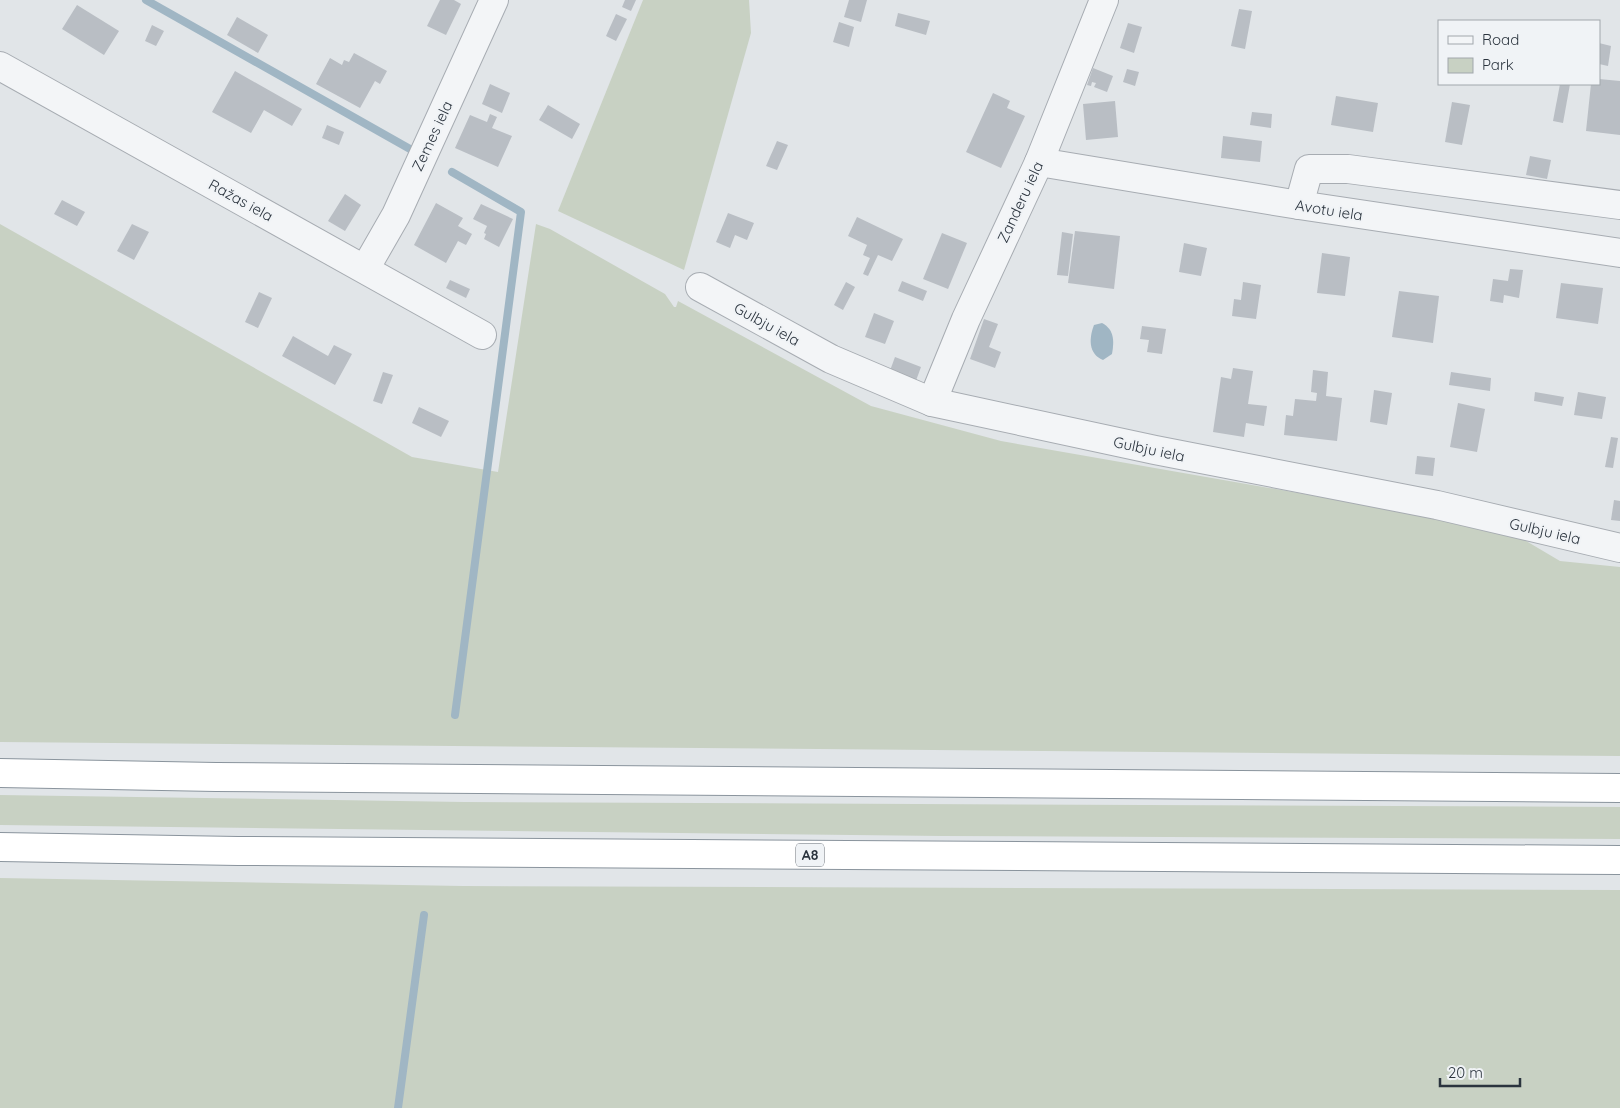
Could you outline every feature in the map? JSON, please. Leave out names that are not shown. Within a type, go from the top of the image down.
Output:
[{"type":"highway","points":[[0,773],[216,777],[1620,788]]},
{"type":"highway","name":"A8","points":[[0,847],[238,851],[1620,860]]},
{"type":"street","name":"Zemes iela","points":[[365,269],[396,215],[494,0]]},
{"type":"street","name":"Zanderu iela","points":[[932,402],[966,319],[1039,162],[1104,0]]},
{"type":"street","name":"Ražas iela","points":[[0,66],[482,335]]},
{"type":"street","name":"Avotu iela","points":[[1039,162],[1299,205],[1620,253]]},
{"type":"street","points":[[1299,205],[1309,169],[1348,169],[1620,205]]},
{"type":"street","name":"Gulbju iela","points":[[700,286],[831,359],[932,402],[1155,450],[1437,505],[1620,548]]},
{"type":"green space","points":[[643,0],[749,0],[751,33],[684,270],[558,211]]},
{"type":"green space","points":[[0,224],[412,457],[498,472],[536,224],[550,229],[665,294],[674,307],[676,307],[678,301],[871,406],[1001,441],[1378,507],[1494,522],[1560,561],[1620,567],[1620,756],[0,742]]},
{"type":"green space","points":[[0,795],[464,802],[1620,807],[1620,839],[942,836],[0,825]]},
{"type":"green space","points":[[0,878],[463,886],[1620,890],[1620,1108],[0,1108]]},
{"type":"water","points":[[1102,323],[1109,329],[1113,341],[1112,354],[1103,360],[1095,354],[1091,345],[1094,325]]},
{"type":"building","points":[[440,0],[454,0],[461,4],[446,35],[427,26]]},
{"type":"building","points":[[625,0],[636,0],[631,11],[622,7]]},
{"type":"building","points":[[849,0],[867,0],[861,22],[844,17]]},
{"type":"building","points":[[77,5],[119,31],[104,55],[62,29]]},
{"type":"building","points":[[1239,9],[1252,11],[1245,49],[1231,46]]},
{"type":"building","points":[[898,13],[930,21],[926,35],[895,26]]},
{"type":"building","points":[[616,14],[627,19],[616,41],[606,36]]},
{"type":"building","points":[[237,17],[268,35],[258,53],[227,35]]},
{"type":"building","points":[[839,22],[854,27],[849,47],[833,42]]},
{"type":"building","points":[[1128,23],[1142,27],[1134,53],[1120,48]]},
{"type":"building","points":[[152,25],[164,31],[156,46],[145,41]]},
{"type":"building","points":[[1600,43],[1611,46],[1608,66],[1600,64]]},
{"type":"building","points":[[354,53],[387,71],[380,84],[375,81],[360,108],[316,84],[330,58],[342,65],[344,60],[349,62]]},
{"type":"building","points":[[1093,68],[1113,76],[1107,92],[1094,87],[1096,83],[1092,82],[1091,86],[1087,85]]},
{"type":"building","points":[[1127,69],[1139,72],[1135,86],[1123,82]]},
{"type":"building","points":[[235,71],[302,109],[292,126],[264,110],[251,133],[212,112]]},
{"type":"building","points":[[1600,79],[1620,81],[1620,135],[1586,131],[1591,85],[1600,85]]},
{"type":"building","points":[[490,84],[510,93],[502,113],[482,104]]},
{"type":"building","points":[[1560,85],[1570,85],[1563,123],[1553,121]]},
{"type":"building","points":[[993,93],[1010,101],[1007,108],[1025,116],[1001,168],[966,152]]},
{"type":"building","points":[[1336,96],[1378,103],[1373,132],[1331,125]]},
{"type":"building","points":[[1115,101],[1118,137],[1086,140],[1083,104]]},
{"type":"building","points":[[1452,102],[1470,105],[1462,145],[1445,142]]},
{"type":"building","points":[[548,105],[580,124],[572,139],[539,120]]},
{"type":"building","points":[[1252,112],[1272,114],[1271,128],[1250,125]]},
{"type":"building","points":[[490,114],[497,117],[492,128],[512,136],[498,167],[455,148],[470,115],[487,122]]},
{"type":"building","points":[[327,125],[344,132],[339,145],[322,138]]},
{"type":"building","points":[[1223,136],[1262,141],[1260,162],[1221,158]]},
{"type":"building","points":[[777,141],[788,145],[777,170],[766,166]]},
{"type":"building","points":[[1530,156],[1551,160],[1547,179],[1526,175]]},
{"type":"building","points":[[345,194],[361,205],[345,231],[328,221]]},
{"type":"building","points":[[62,200],[85,212],[77,226],[54,214]]},
{"type":"building","points":[[436,203],[463,218],[458,226],[472,234],[466,245],[458,241],[446,263],[414,245]]},
{"type":"building","points":[[481,204],[513,219],[499,247],[484,239],[487,226],[473,219]]},
{"type":"building","points":[[728,213],[754,223],[747,240],[735,235],[730,248],[716,242]]},
{"type":"building","points":[[857,217],[903,239],[892,261],[878,255],[868,276],[863,274],[870,258],[863,255],[867,245],[848,236]]},
{"type":"building","points":[[132,224],[149,232],[134,260],[117,251]]},
{"type":"building","points":[[1075,231],[1120,236],[1114,289],[1068,283]]},
{"type":"building","points":[[1062,232],[1073,234],[1068,276],[1057,275]]},
{"type":"building","points":[[942,233],[967,243],[948,289],[923,279]]},
{"type":"building","points":[[1184,243],[1207,248],[1201,276],[1179,272]]},
{"type":"building","points":[[1322,253],[1350,257],[1345,296],[1317,293]]},
{"type":"building","points":[[1510,269],[1523,270],[1519,298],[1504,295],[1503,303],[1490,301],[1493,279],[1508,281]]},
{"type":"building","points":[[450,280],[470,289],[466,298],[446,288]]},
{"type":"building","points":[[902,281],[927,291],[923,301],[898,291]]},
{"type":"building","points":[[846,282],[855,287],[843,310],[834,305]]},
{"type":"building","points":[[1243,282],[1261,285],[1256,319],[1232,316],[1234,299],[1241,300]]},
{"type":"building","points":[[1561,283],[1603,288],[1598,324],[1556,318]]},
{"type":"building","points":[[1399,291],[1439,296],[1433,343],[1392,337]]},
{"type":"building","points":[[259,292],[272,298],[258,328],[245,322]]},
{"type":"building","points":[[874,313],[894,321],[885,344],[865,337]]},
{"type":"building","points":[[984,319],[998,324],[989,347],[1001,352],[995,368],[970,359]]},
{"type":"building","points":[[1142,326],[1166,329],[1162,354],[1147,352],[1149,340],[1140,339]]},
{"type":"building","points":[[293,336],[328,356],[334,345],[352,354],[335,385],[282,356]]},
{"type":"building","points":[[895,357],[921,367],[914,386],[888,376]]},
{"type":"building","points":[[1233,368],[1253,371],[1248,404],[1267,406],[1264,426],[1246,423],[1244,437],[1213,432],[1221,377],[1231,379]]},
{"type":"building","points":[[1313,370],[1328,372],[1326,396],[1342,398],[1337,441],[1284,435],[1286,415],[1293,416],[1295,399],[1316,401],[1317,393],[1311,392]]},
{"type":"building","points":[[383,372],[393,375],[382,404],[373,401]]},
{"type":"building","points":[[1451,372],[1491,378],[1490,391],[1449,385]]},
{"type":"building","points":[[1374,390],[1392,393],[1387,425],[1370,422]]},
{"type":"building","points":[[1535,392],[1564,397],[1562,406],[1534,401]]},
{"type":"building","points":[[1578,392],[1606,397],[1602,419],[1574,415]]},
{"type":"building","points":[[1458,403],[1485,409],[1477,452],[1450,447]]},
{"type":"building","points":[[419,407],[449,421],[441,437],[412,423]]},
{"type":"building","points":[[1611,437],[1618,438],[1613,468],[1605,467]]},
{"type":"building","points":[[1417,456],[1435,458],[1433,476],[1415,474]]},
{"type":"building","points":[[1614,500],[1620,501],[1620,521],[1611,520]]},
{"type":"waterway","points":[[146,0],[410,149]]},
{"type":"waterway","points":[[452,172],[521,212],[455,715]]},
{"type":"waterway","points":[[398,1108],[424,915]]}]
